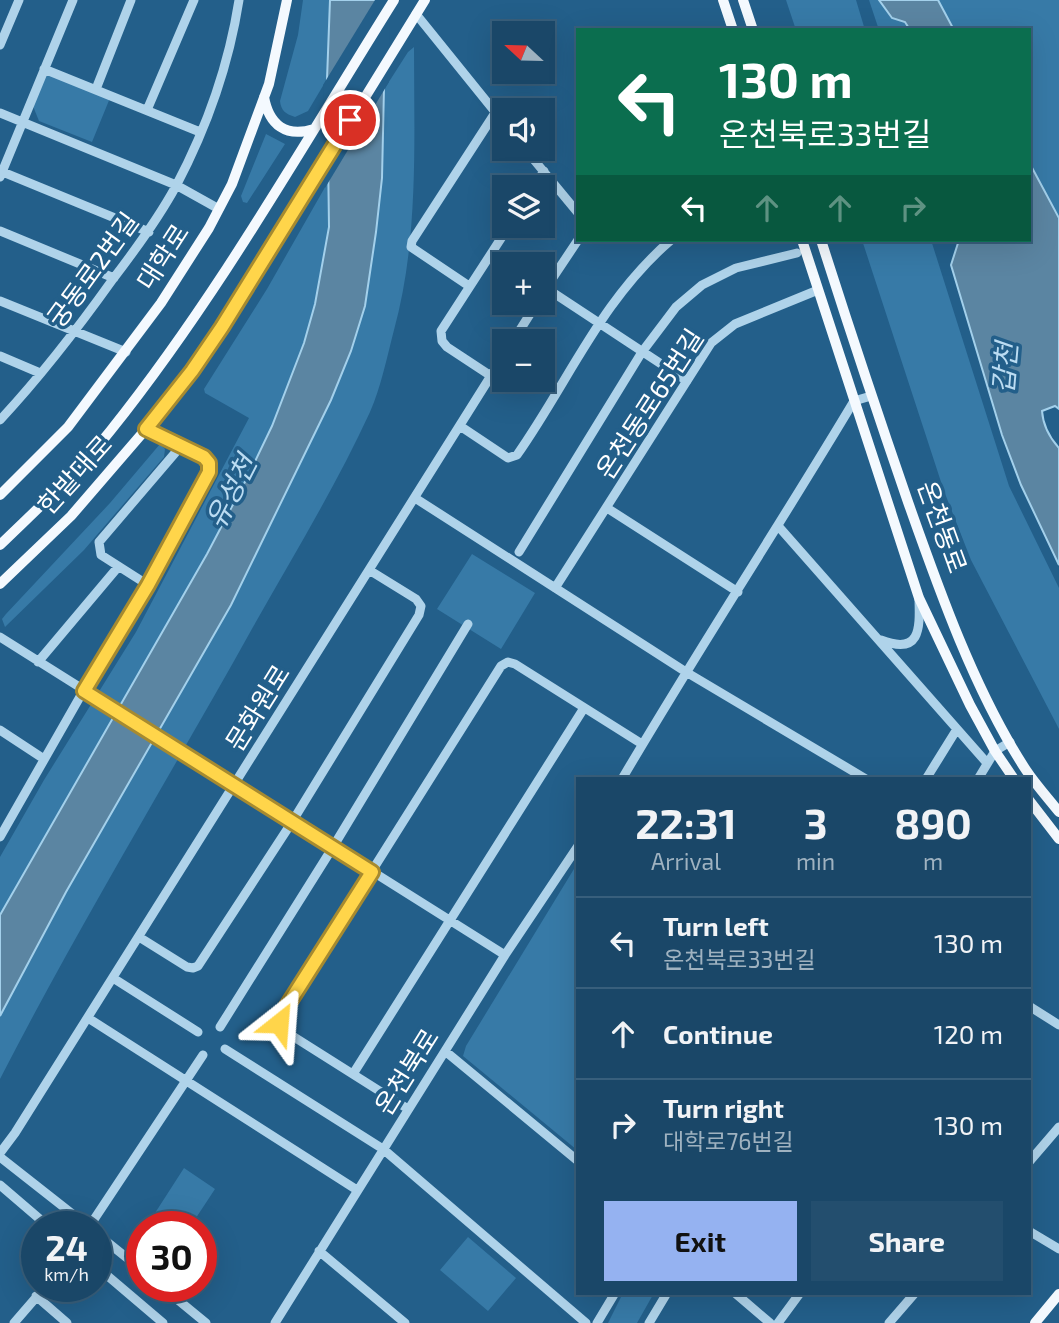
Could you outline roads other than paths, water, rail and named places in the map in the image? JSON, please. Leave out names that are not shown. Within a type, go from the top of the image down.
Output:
[{"type":"main road","name":"대학로","points":[[1,492],[68,428],[161,303],[219,209],[247,147],[264,97],[280,43],[287,0]]},
{"type":"main road","name":"한밭대로","points":[[0,545],[63,485],[110,431],[205,300],[394,0]]},
{"type":"main road","name":"한밭대로","points":[[0,584],[71,516],[192,371],[425,0]]},
{"type":"main road","points":[[723,0],[732,28]]},
{"type":"main road","points":[[743,0],[752,28]]},
{"type":"main road","points":[[264,97],[271,117],[278,126],[292,132],[310,133]]},
{"type":"main road","name":"온천동로","points":[[803,242],[919,598],[970,705],[1013,777]]},
{"type":"main road","name":"온천동로","points":[[822,242],[871,396],[937,582],[984,691],[1010,742],[1027,771],[1059,812]]},
{"type":"main road","points":[[1031,803],[1059,838]]},
{"type":"main road","points":[[1035,1323],[1059,1294]]},
{"type":"street","points":[[0,45],[19,0]]},
{"type":"street","points":[[73,0],[1,173],[149,232]]},
{"type":"street","points":[[96,89],[131,0]]},
{"type":"street","points":[[148,110],[194,0]]},
{"type":"street","name":"궁동로2번길","points":[[2,415],[75,331],[149,232],[176,185],[226,64],[239,0]]},
{"type":"street","points":[[416,14],[492,109]]},
{"type":"street","points":[[44,69],[200,132]]},
{"type":"street","points":[[0,113],[176,185],[219,209]]},
{"type":"street","points":[[469,286],[411,247],[412,241],[492,118]]},
{"type":"street","points":[[535,161],[576,211]]},
{"type":"street","points":[[0,231],[114,278]]},
{"type":"street","points":[[491,376],[447,347],[442,341],[441,331],[501,238]]},
{"type":"street","points":[[555,274],[577,242]]},
{"type":"street","points":[[460,426],[508,458],[517,455],[598,323],[637,271],[669,242]]},
{"type":"street","points":[[519,552],[642,352],[676,307],[702,285],[736,268],[797,253]]},
{"type":"street","name":"온천동로65번길","points":[[555,588],[711,343],[720,334],[751,316],[818,290]]},
{"type":"street","points":[[555,298],[687,381]]},
{"type":"street","points":[[0,301],[126,352]]},
{"type":"street","points":[[0,356],[40,373]]},
{"type":"street","name":"문화원로","points":[[0,1155],[491,376]]},
{"type":"street","points":[[623,777],[854,401],[871,396]]},
{"type":"street","points":[[0,837],[148,585],[209,472],[209,463],[204,457],[146,429]]},
{"type":"street","points":[[148,585],[101,555],[99,542],[181,446]]},
{"type":"street","points":[[415,498],[686,672],[863,777]]},
{"type":"street","points":[[607,508],[738,592]]},
{"type":"street","points":[[779,527],[988,763]]},
{"type":"street","points":[[38,662],[118,567]]},
{"type":"street","points":[[139,937],[187,967],[198,966],[292,822],[419,615],[421,606],[416,599],[369,570]]},
{"type":"street","points":[[877,639],[897,645],[915,639],[920,627],[919,598]]},
{"type":"street","points":[[220,1027],[468,624]]},
{"type":"street","points":[[0,637],[506,955]]},
{"type":"street","points":[[408,1109],[283,1030],[279,1023],[280,1017],[501,666],[508,662],[515,664],[642,744]]},
{"type":"street","points":[[353,1074],[584,708]]},
{"type":"street","points":[[927,777],[957,729]]},
{"type":"street","points":[[0,730],[44,759]]},
{"type":"street","points":[[979,777],[995,751],[1010,742]]},
{"type":"street","name":"온천북로","points":[[275,1323],[408,1109],[576,849]]},
{"type":"street","points":[[113,978],[198,1032]]},
{"type":"street","points":[[1031,1007],[1059,1025]]},
{"type":"street","points":[[88,1018],[357,1190]]},
{"type":"street","points":[[225,1049],[383,1149],[586,1323]]},
{"type":"street","points":[[445,1051],[576,1159]]},
{"type":"street","points":[[100,1211],[202,1055]]},
{"type":"street","points":[[1031,1159],[1059,1127]]},
{"type":"street","points":[[0,1155],[69,1211]]},
{"type":"street","points":[[0,1185],[31,1211]]},
{"type":"street","points":[[1031,1232],[1059,1249]]},
{"type":"street","points":[[112,1246],[126,1257]]},
{"type":"street","points":[[319,1251],[405,1323]]},
{"type":"street","points":[[112,1280],[163,1323]]},
{"type":"street","points":[[597,1323],[614,1295]]},
{"type":"street","points":[[649,1323],[666,1295]]},
{"type":"street","points":[[737,1295],[771,1323]]},
{"type":"street","points":[[778,1323],[799,1295]]},
{"type":"street","points":[[890,1323],[913,1295]]},
{"type":"street","points":[[14,1323],[31,1302]]},
{"type":"street","points":[[43,1302],[67,1323]]},
{"type":"street","points":[[180,1302],[206,1323]]},
{"type":"water","points":[[330,0],[386,0],[382,178],[365,306],[351,351],[331,400],[231,605],[66,892],[0,1016],[0,915],[207,554],[272,426],[304,343],[315,304],[329,227],[327,79]]},
{"type":"water","points":[[879,0],[938,0],[953,28],[909,28],[905,22],[892,18]]},
{"type":"water","name":"갑천","points":[[1031,166],[1059,218],[1059,409],[1055,406],[1042,411],[1047,431],[1059,448],[1059,565],[1021,485],[1002,435],[951,265],[958,242],[1031,242]]},
{"type":"water label","name":"유성천","points":[[231,492]]}]
